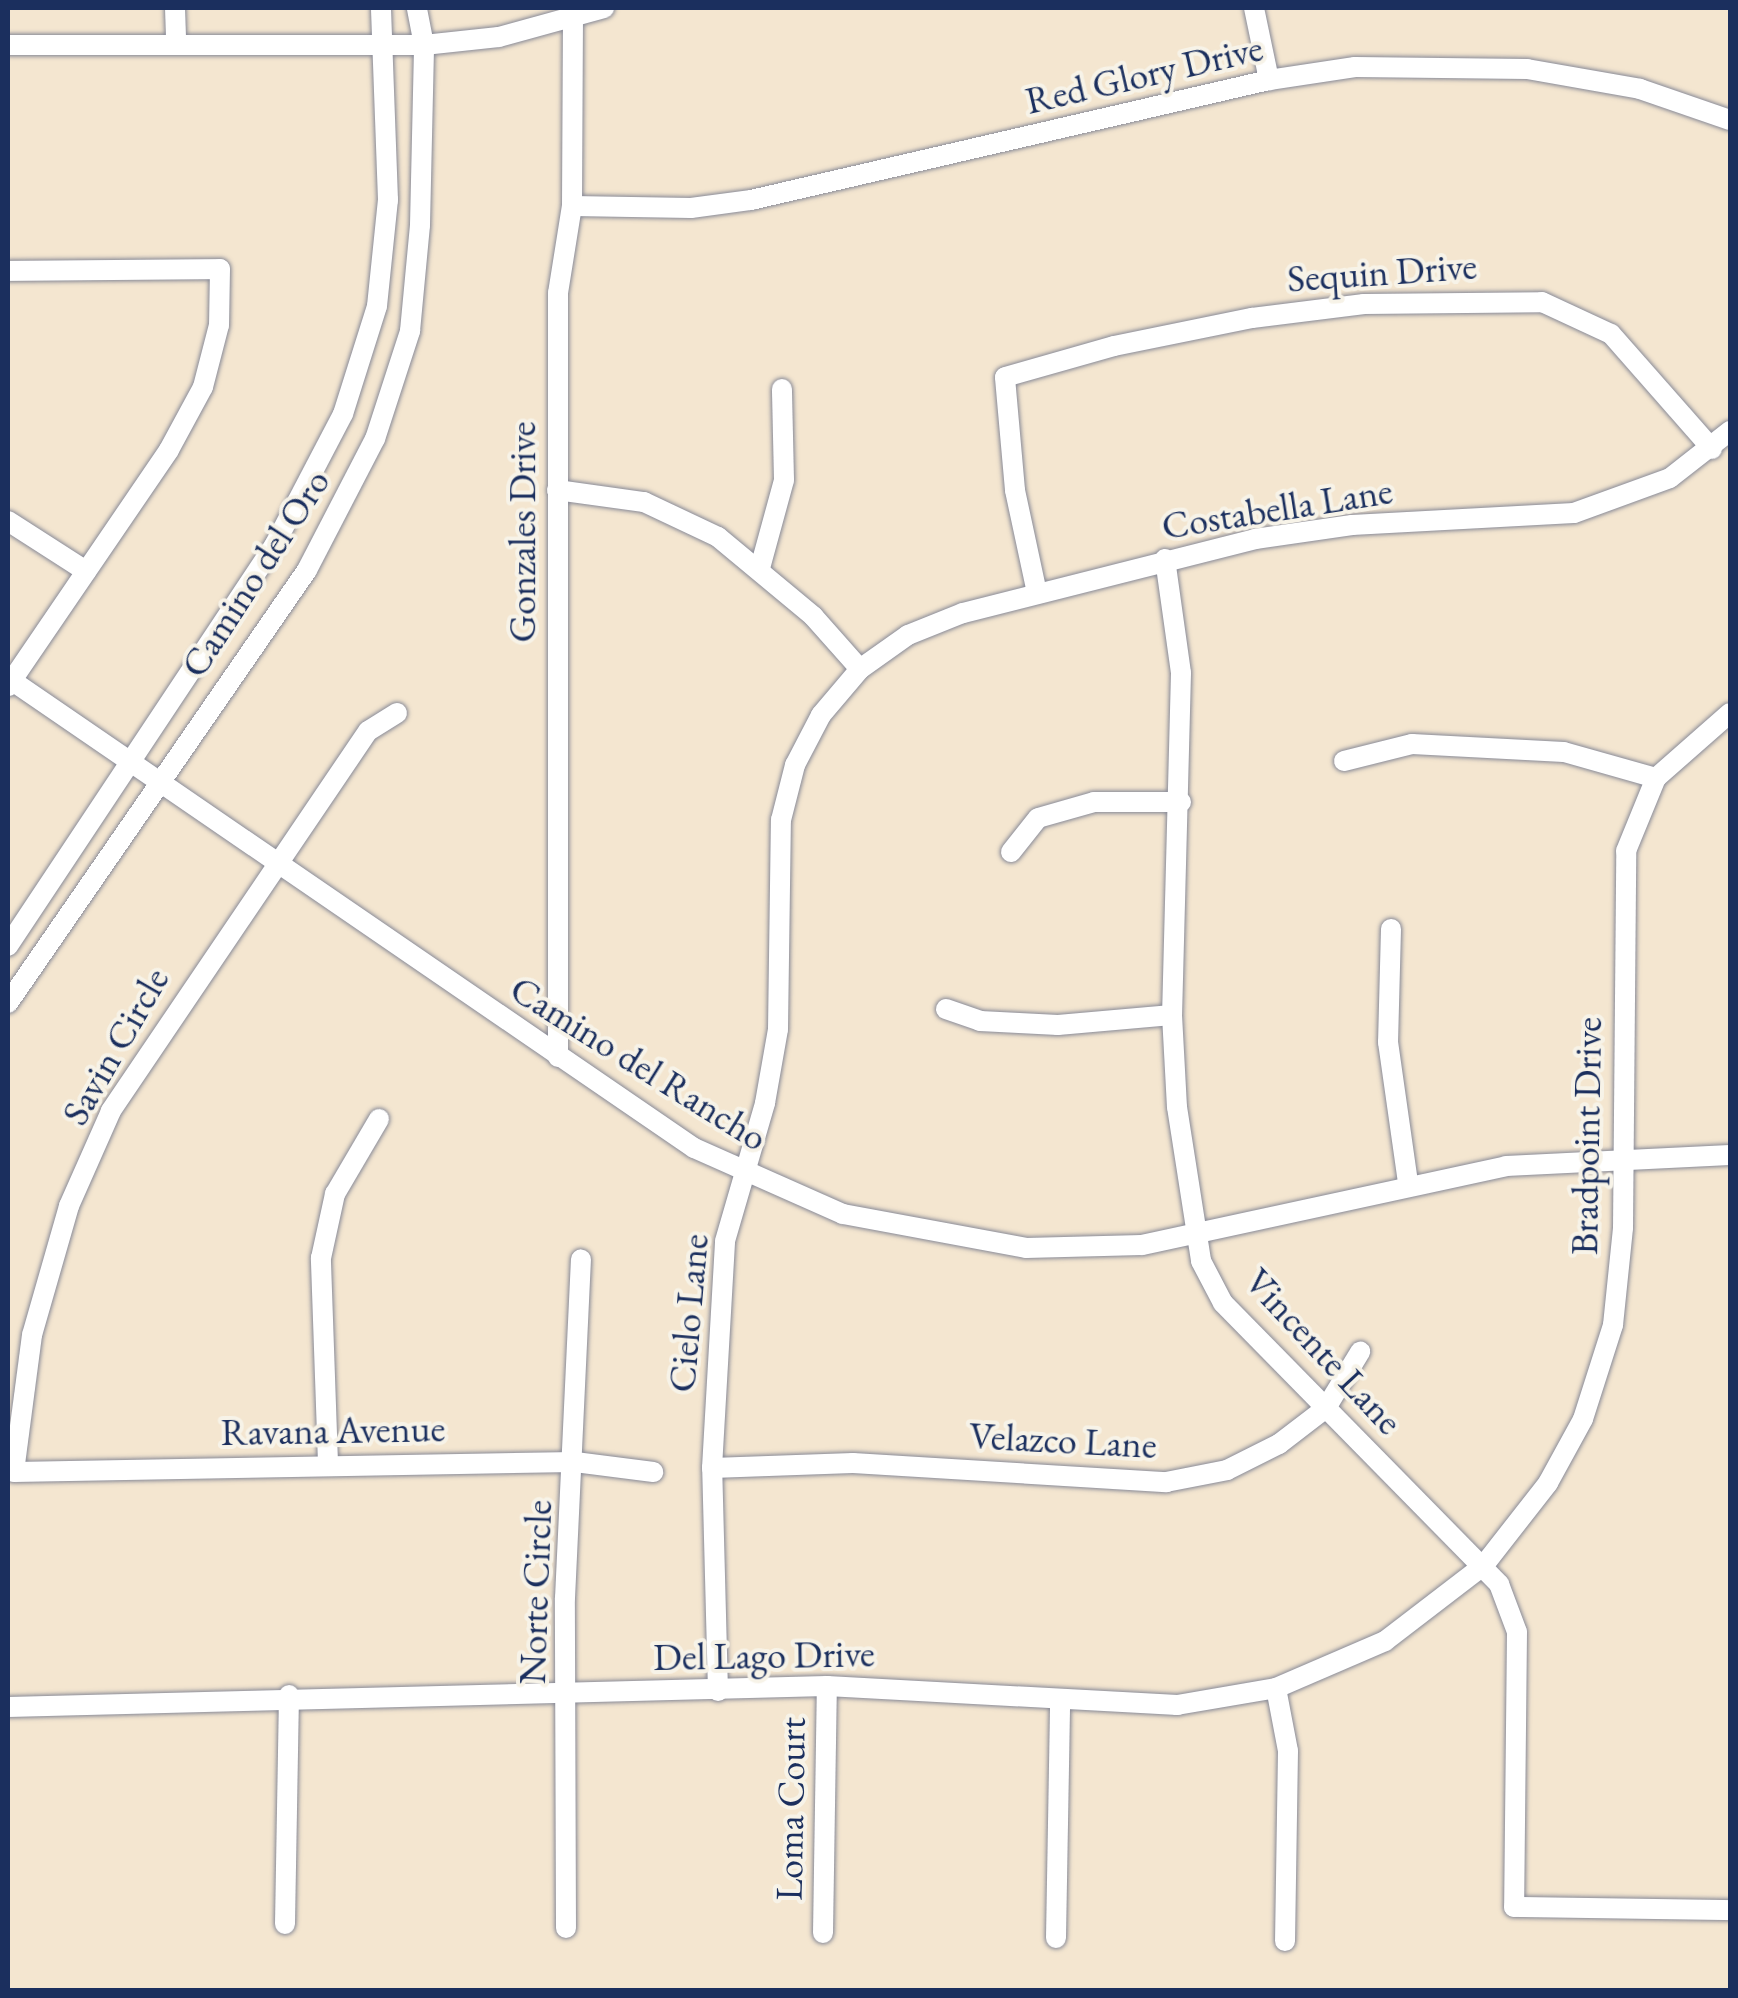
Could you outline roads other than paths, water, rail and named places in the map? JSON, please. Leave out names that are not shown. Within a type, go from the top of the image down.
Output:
[{"type":"street","points":[[175,8],[176,43]]},
{"type":"street","name":"Camino del Oro","points":[[8,946],[275,544],[343,414],[377,306],[388,200],[386,44],[381,8]]},
{"type":"street","name":"Camino del Oro","points":[[8,1002],[307,570],[376,439],[410,331],[420,225],[424,45],[417,8]]},
{"type":"street","points":[[8,45],[424,45],[499,37],[573,11],[604,8]]},
{"type":"street","points":[[1254,8],[1269,80]]},
{"type":"street","name":"Gonzales Drive","points":[[558,1058],[558,293],[572,206],[573,11]]},
{"type":"street","name":"Red Glory Drive","points":[[572,206],[691,208],[751,200],[1269,80],[1412,64],[1527,69],[1640,89],[1730,120]]},
{"type":"street","points":[[8,271],[220,269],[219,325],[203,387],[169,450],[9,683]]},
{"type":"street","name":"Sequin Drive","points":[[1037,593],[1015,490],[1006,377],[1252,318],[1504,298],[1560,308],[1611,334],[1712,449]]},
{"type":"street","points":[[760,568],[784,480],[782,389]]},
{"type":"street","name":"Costabella Lane","points":[[860,670],[908,635],[1037,593],[1165,559],[1352,525],[1574,513],[1654,486],[1712,449],[1730,430]]},
{"type":"street","points":[[556,490],[604,492],[670,512],[760,568],[860,670]]},
{"type":"street","points":[[8,521],[86,572]]},
{"type":"street","name":"Vincente Lane","points":[[1165,559],[1181,673],[1181,802],[1172,1015],[1194,1238],[1222,1302],[1499,1584],[1517,1632],[1514,1907],[1730,1910]]},
{"type":"street","name":"Cielo Lane","points":[[718,1691],[712,1468],[725,1241],[778,1029],[781,820],[804,748],[821,715],[860,670]]},
{"type":"street","name":"Camino del Rancho","points":[[9,683],[158,781],[558,1058],[744,1174],[881,1224],[1026,1248],[1194,1238],[1408,1183],[1623,1156],[1730,1155]]},
{"type":"street","name":"Bradpoint Drive","points":[[1484,1565],[1548,1484],[1583,1419],[1613,1326],[1623,1156],[1626,851],[1656,778],[1730,712]]},
{"type":"street","name":"Savin Circle","points":[[14,1472],[32,1335],[69,1206],[140,1060],[368,731],[397,713]]},
{"type":"street","points":[[1344,761],[1412,744],[1564,752],[1656,778]]},
{"type":"street","points":[[1011,852],[1038,818],[1094,802],[1181,802]]},
{"type":"street","points":[[1391,929],[1388,1042],[1408,1183]]},
{"type":"street","points":[[946,1008],[980,1021],[1058,1025],[1172,1015]]},
{"type":"street","points":[[328,1464],[321,1258],[334,1194],[378,1118]]},
{"type":"street","name":"Norte Circle","points":[[566,1928],[565,1693],[581,1259]]},
{"type":"street","name":"Velazco Lane","points":[[712,1468],[852,1463],[1166,1482],[1227,1470],[1280,1444],[1326,1408],[1360,1352]]},
{"type":"street","name":"Ravana Avenue","points":[[14,1472],[575,1462],[653,1472]]},
{"type":"street","name":"Del Lago Drive","points":[[8,1707],[288,1695],[718,1691],[827,1686],[1177,1705],[1276,1688],[1385,1641],[1484,1565]]},
{"type":"street","name":"Loma Court","points":[[823,1933],[827,1686]]},
{"type":"street","points":[[1276,1688],[1288,1751],[1284,1941]]},
{"type":"street","points":[[285,1924],[288,1695]]},
{"type":"street","points":[[1056,1938],[1060,1700]]}]
